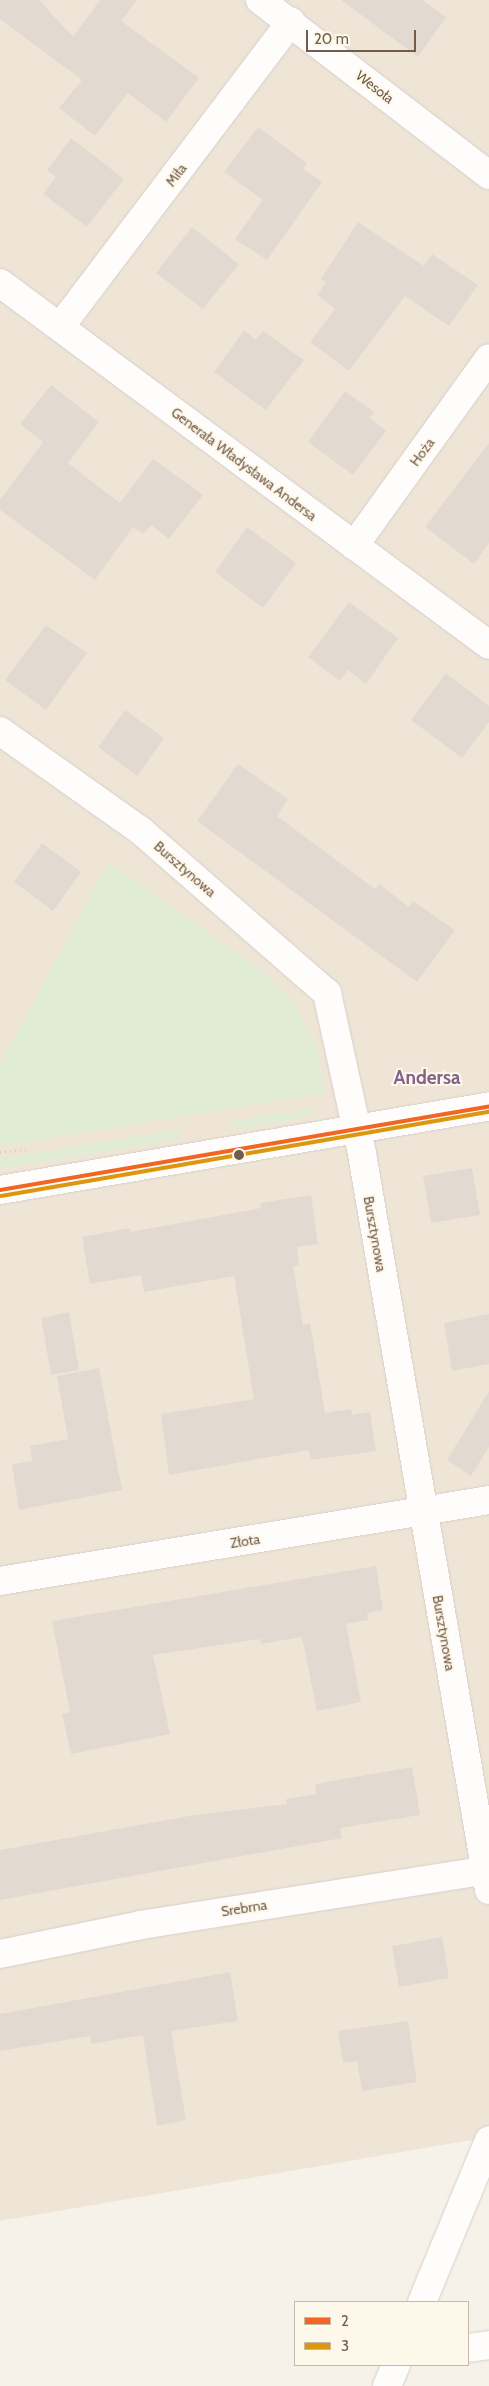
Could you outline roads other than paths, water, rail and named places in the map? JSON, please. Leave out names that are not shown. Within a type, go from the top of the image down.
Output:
[{"type":"street","name":"Wesoła","points":[[260,0],[489,176]]},
{"type":"street","name":"Miła","points":[[60,327],[291,22]]},
{"type":"street","name":"Generała Władysława Andersa","points":[[0,283],[489,645]]},
{"type":"street","name":"Hoża","points":[[354,546],[489,358]]},
{"type":"street","name":"Bursztynowa","points":[[0,731],[141,831],[327,993],[357,1128],[488,1876]]},
{"type":"street","points":[[0,1190],[489,1106]]},
{"type":"street","name":"Złota","points":[[0,1581],[489,1500]]},
{"type":"street","name":"Srebrna","points":[[0,1954],[141,1925],[488,1876]]},
{"type":"street","points":[[422,2301],[489,2140]]},
{"type":"street","points":[[469,2348],[489,2345]]},
{"type":"street","points":[[387,2386],[396,2366]]},
{"type":"district","name":"Andersa","points":[[427,1078]]}]
